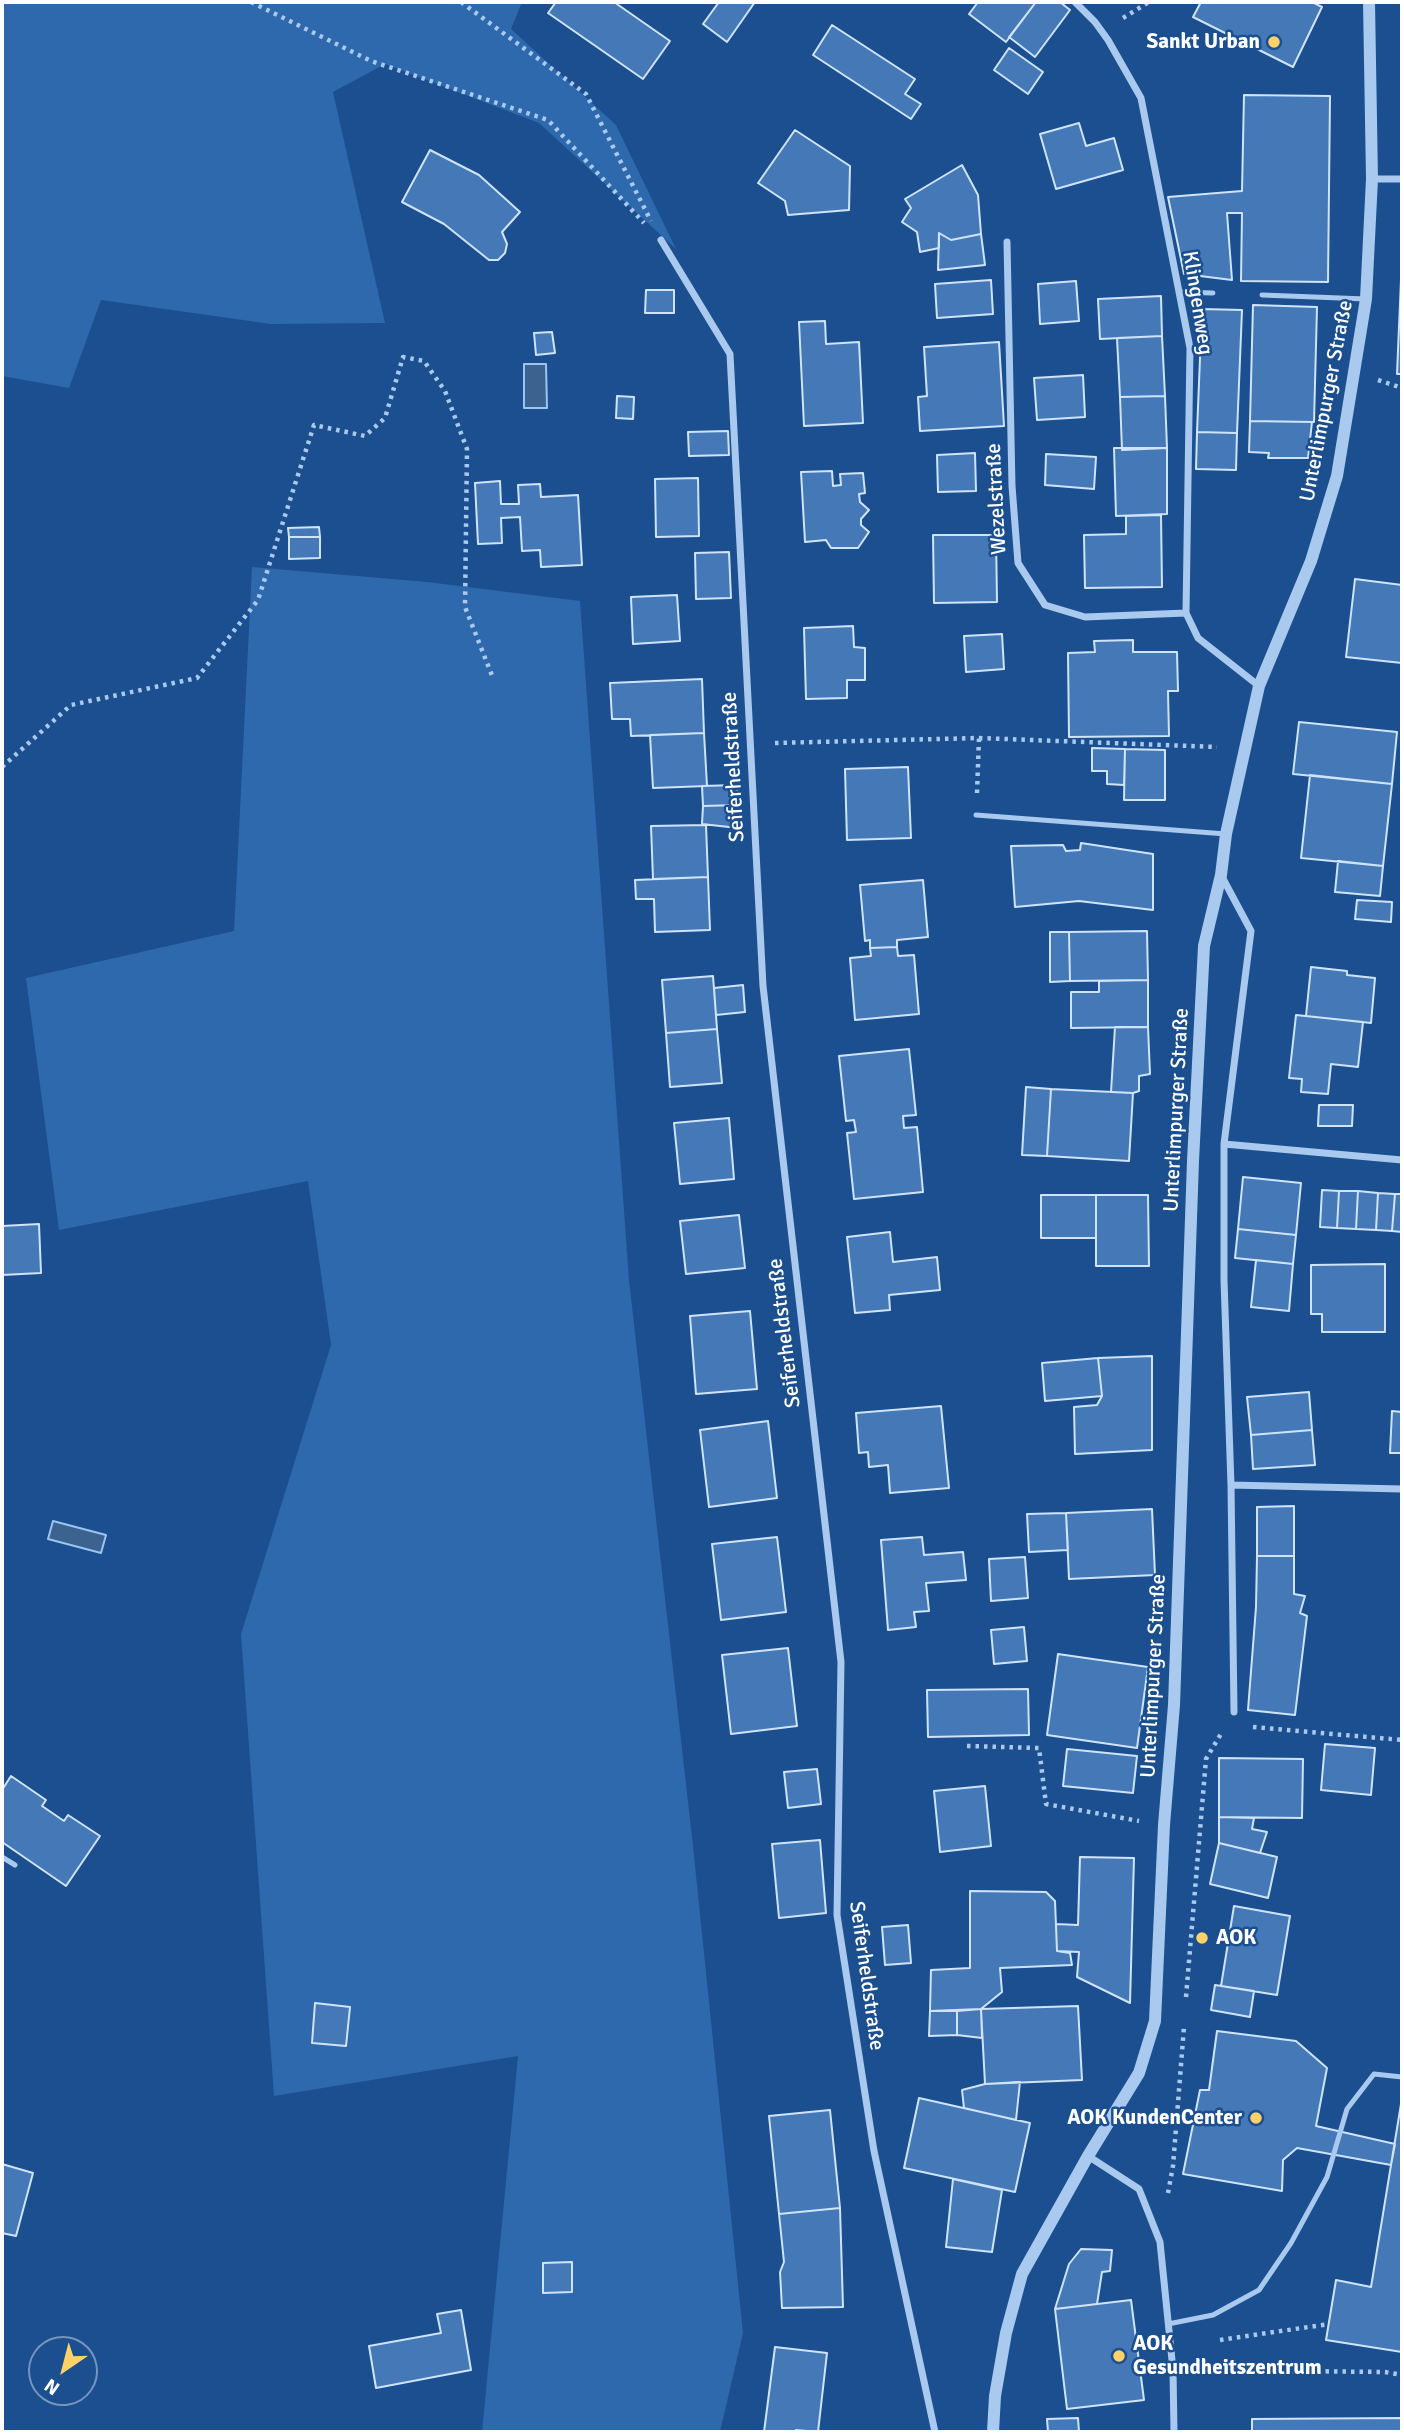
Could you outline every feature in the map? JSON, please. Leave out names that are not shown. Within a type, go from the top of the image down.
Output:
[{"type":"street","name":"Klingenweg","points":[[1074,2],[1101,31],[1141,98],[1190,348],[1186,613]]},
{"type":"street","name":"Unterlimpurger Straße","points":[[993,2432],[995,2396],[1006,2333],[1022,2274],[1088,2155],[1139,2073],[1155,2021],[1164,1825],[1174,1706],[1193,1161],[1204,946],[1259,686],[1311,561],[1337,476],[1366,299],[1372,179],[1369,2]]},
{"type":"street","points":[[1372,179],[1402,179]]},
{"type":"street","name":"Seiferheldstraße","points":[[661,240],[730,354],[763,986],[841,1662],[837,1915],[874,2151],[935,2432]]},
{"type":"street","name":"Wezelstraße","points":[[1007,242],[1012,486],[1018,563],[1045,604],[1085,617],[1186,613]]},
{"type":"street","points":[[1186,613],[1198,638],[1259,686]]},
{"type":"street","points":[[1221,874],[1251,931],[1224,1144],[1224,1280],[1231,1485],[1234,1712]]},
{"type":"street","points":[[1224,1144],[1402,1160]]},
{"type":"street","points":[[1231,1485],[1402,1489]]},
{"type":"street","points":[[1088,2155],[1139,2189],[1160,2242],[1173,2370],[1174,2432]]},
{"type":"lane","points":[[1179,292],[1213,293]]},
{"type":"lane","points":[[1262,295],[1366,299]]},
{"type":"lane","points":[[975,815],[1226,834]]},
{"type":"lane","points":[[2,1857],[15,1865]]},
{"type":"lane","points":[[1168,2324],[1213,2315],[1259,2290],[1292,2243],[1327,2177],[1347,2109],[1374,2074],[1402,2077]]},
{"type":"path","points":[[251,2],[371,61],[548,120],[661,240]]},
{"type":"path","points":[[461,2],[586,94],[661,240]]},
{"type":"path","points":[[2,767],[71,705],[197,678],[258,600],[314,425],[365,436],[385,418],[403,357],[424,361],[446,391],[467,450],[465,607],[493,678]]},
{"type":"path","points":[[975,815],[979,738]]},
{"type":"path","points":[[750,744],[979,738],[1246,748]]},
{"type":"path","points":[[1186,2003],[1206,1759],[1234,1712],[1250,1726],[1402,1740]]},
{"type":"path","points":[[967,1746],[1039,1748],[1046,1804],[1164,1825]]},
{"type":"path","points":[[1160,2242],[1173,2166],[1185,2017]]},
{"type":"path","points":[[1171,2347],[1329,2324]]},
{"type":"path","points":[[1173,2370],[1385,2372],[1402,2375]]},
{"type":"shaded area","points":[[2,2],[522,2],[511,29],[616,125],[676,249],[539,123],[385,64],[333,92],[385,323],[271,324],[101,300],[69,388],[2,376]]},
{"type":"shaded area","points":[[524,364],[546,364],[547,408],[524,408]]},
{"type":"shaded area","points":[[252,567],[427,582],[580,601],[629,1280],[693,1846],[743,2333],[720,2432],[482,2432],[518,2056],[274,2096],[241,1634],[331,1345],[308,1181],[59,1230],[26,978],[234,931]]},
{"type":"shaded area","points":[[53,1521],[106,1535],[101,1553],[48,1539]]},
{"type":"building","points":[[556,2],[614,2],[670,41],[643,79],[548,13]]},
{"type":"building","points":[[719,2],[755,2],[727,42],[703,24]]},
{"type":"building","points":[[978,2],[1036,2],[1006,42],[969,14]]},
{"type":"building","points":[[1036,2],[1060,2],[1070,10],[1035,57],[1009,37]]},
{"type":"building","name":"Sankt Urban","points":[[1201,2],[1312,2],[1322,7],[1293,67],[1193,17]]},
{"type":"building","points":[[832,25],[915,79],[905,94],[921,104],[911,119],[813,55]]},
{"type":"building","points":[[1009,48],[1043,72],[1028,94],[994,70]]},
{"type":"building","points":[[1244,95],[1330,96],[1328,282],[1241,281],[1242,213],[1227,213],[1232,280],[1184,274],[1168,197],[1242,191]]},
{"type":"building","points":[[1079,123],[1086,146],[1114,138],[1123,170],[1056,189],[1040,134]]},
{"type":"building","points":[[795,130],[850,166],[849,210],[788,215],[785,201],[758,183]]},
{"type":"building","points":[[430,150],[479,175],[520,212],[502,232],[507,244],[505,253],[498,260],[489,260],[444,224],[402,202]]},
{"type":"building","points":[[962,165],[978,195],[981,234],[951,240],[939,233],[939,248],[920,252],[917,232],[902,222],[911,208],[905,199]]},
{"type":"building","points":[[939,233],[951,240],[981,234],[985,265],[938,270]]},
{"type":"building","points":[[1402,256],[1402,374],[1397,374]]},
{"type":"building","points":[[991,280],[993,314],[937,318],[935,284]]},
{"type":"building","points":[[1076,281],[1079,321],[1040,324],[1038,284]]},
{"type":"building","points":[[646,290],[674,290],[674,313],[645,313]]},
{"type":"building","points":[[1161,296],[1162,336],[1100,339],[1098,299]]},
{"type":"building","points":[[1253,305],[1317,307],[1314,422],[1250,421]]},
{"type":"building","points":[[1202,309],[1242,310],[1237,433],[1197,432]]},
{"type":"building","points":[[825,321],[826,344],[859,342],[863,423],[804,426],[799,322]]},
{"type":"building","points":[[552,332],[555,353],[536,355],[534,333]]},
{"type":"building","points":[[1162,336],[1165,396],[1120,397],[1117,338]]},
{"type":"building","points":[[999,342],[1004,426],[920,431],[918,397],[927,396],[924,347]]},
{"type":"building","points":[[1083,375],[1085,417],[1037,420],[1034,378]]},
{"type":"building","points":[[617,396],[634,397],[633,419],[616,418]]},
{"type":"building","points":[[1165,396],[1167,448],[1122,450],[1120,397]]},
{"type":"building","points":[[1250,421],[1312,422],[1308,458],[1268,458],[1269,453],[1249,452]]},
{"type":"building","points":[[728,431],[729,455],[689,456],[688,432]]},
{"type":"building","points":[[1197,432],[1237,433],[1236,470],[1196,469]]},
{"type":"building","points":[[1114,448],[1167,448],[1167,514],[1116,516]]},
{"type":"building","points":[[975,453],[976,491],[938,492],[937,455]]},
{"type":"building","points":[[1046,454],[1096,457],[1094,489],[1045,485]]},
{"type":"building","points":[[832,471],[833,486],[841,485],[840,474],[863,473],[865,493],[859,494],[860,502],[869,510],[861,519],[861,525],[869,532],[858,548],[831,548],[826,540],[805,542],[801,472]]},
{"type":"building","points":[[698,478],[699,536],[656,537],[655,479]]},
{"type":"building","points":[[500,481],[501,504],[519,504],[518,485],[540,484],[541,497],[578,495],[582,565],[541,567],[540,550],[522,551],[520,517],[501,518],[502,543],[478,544],[475,483]]},
{"type":"building","points":[[1161,515],[1162,587],[1085,588],[1084,535],[1126,534],[1126,516]]},
{"type":"building","points":[[319,527],[320,537],[289,537],[288,528]]},
{"type":"building","points":[[933,535],[996,535],[997,602],[934,603]]},
{"type":"building","points":[[289,537],[320,537],[320,558],[289,559]]},
{"type":"building","points":[[729,552],[731,598],[696,599],[695,553]]},
{"type":"building","points":[[1355,579],[1402,585],[1402,663],[1346,657]]},
{"type":"building","points":[[677,595],[680,641],[633,644],[631,597]]},
{"type":"building","points":[[853,626],[854,647],[865,648],[865,680],[847,680],[847,698],[806,699],[804,628]]},
{"type":"building","points":[[1002,634],[1004,669],[966,672],[964,636]]},
{"type":"building","points":[[1133,640],[1133,652],[1177,652],[1178,691],[1168,691],[1169,736],[1069,737],[1068,653],[1095,652],[1094,641]]},
{"type":"building","points":[[702,679],[704,733],[631,736],[630,719],[612,719],[610,683]]},
{"type":"building","points":[[1299,722],[1397,732],[1392,784],[1293,774]]},
{"type":"building","points":[[704,733],[707,786],[653,788],[650,735]]},
{"type":"building","points":[[1092,748],[1125,749],[1124,785],[1107,784],[1107,771],[1092,771]]},
{"type":"building","points":[[1125,749],[1165,750],[1165,800],[1124,800]]},
{"type":"building","points":[[908,767],[911,838],[847,840],[845,769]]},
{"type":"building","points":[[1310,775],[1392,784],[1383,866],[1301,858]]},
{"type":"building","points":[[737,785],[738,805],[703,806],[702,786]]},
{"type":"building","points":[[738,805],[738,828],[702,824],[703,806]]},
{"type":"building","points":[[706,825],[708,877],[653,879],[651,826]]},
{"type":"building","points":[[1081,843],[1153,854],[1153,910],[1079,901],[1015,907],[1011,846],[1063,845],[1066,851],[1080,850]]},
{"type":"building","points":[[1338,861],[1383,866],[1380,896],[1335,892]]},
{"type":"building","points":[[708,877],[710,930],[655,932],[654,899],[636,899],[635,880]]},
{"type":"building","points":[[923,880],[928,937],[897,940],[897,947],[870,948],[870,940],[865,941],[860,885]]},
{"type":"building","points":[[1357,900],[1392,902],[1391,922],[1355,919]]},
{"type":"building","points":[[1147,931],[1148,980],[1070,981],[1069,932]]},
{"type":"building","points":[[1050,932],[1069,932],[1070,981],[1050,982]]},
{"type":"building","points":[[897,947],[898,956],[914,955],[919,1014],[855,1020],[850,958],[871,956],[870,948]]},
{"type":"building","points":[[1311,967],[1347,971],[1347,975],[1375,978],[1371,1023],[1306,1016]]},
{"type":"building","points":[[713,976],[717,1029],[666,1033],[662,980]]},
{"type":"building","points":[[1148,980],[1148,1027],[1071,1028],[1071,992],[1099,992],[1099,981]]},
{"type":"building","points":[[743,985],[745,1012],[716,1015],[714,988]]},
{"type":"building","points":[[1296,1015],[1363,1022],[1358,1067],[1331,1064],[1328,1094],[1301,1092],[1302,1079],[1289,1078]]},
{"type":"building","points":[[1115,1027],[1148,1027],[1150,1074],[1139,1076],[1139,1091],[1133,1093],[1111,1092]]},
{"type":"building","points":[[717,1029],[722,1083],[670,1087],[666,1033]]},
{"type":"building","points":[[909,1049],[916,1115],[903,1116],[904,1128],[917,1127],[923,1192],[854,1199],[847,1133],[856,1132],[854,1120],[846,1121],[839,1056]]},
{"type":"building","points":[[1026,1087],[1051,1089],[1047,1156],[1022,1155]]},
{"type":"building","points":[[1051,1089],[1133,1093],[1129,1161],[1047,1156]]},
{"type":"building","points":[[1319,1105],[1353,1105],[1352,1126],[1318,1126]]},
{"type":"building","points":[[729,1118],[734,1179],[680,1184],[674,1123]]},
{"type":"building","points":[[1243,1177],[1301,1183],[1296,1235],[1238,1229]]},
{"type":"building","points":[[1322,1190],[1339,1191],[1337,1228],[1320,1227]]},
{"type":"building","points":[[1339,1191],[1358,1191],[1356,1229],[1337,1228]]},
{"type":"building","points":[[1358,1191],[1378,1193],[1376,1230],[1356,1229]]},
{"type":"building","points":[[1378,1193],[1395,1194],[1392,1231],[1376,1230]]},
{"type":"building","points":[[1395,1194],[1402,1194],[1402,1232],[1392,1231]]},
{"type":"building","points":[[1041,1195],[1096,1195],[1096,1238],[1041,1238]]},
{"type":"building","points":[[1096,1195],[1148,1195],[1149,1266],[1096,1266]]},
{"type":"building","points":[[739,1215],[745,1268],[686,1274],[680,1221]]},
{"type":"building","points":[[39,1224],[41,1273],[2,1275],[2,1226]]},
{"type":"building","points":[[1238,1229],[1296,1235],[1293,1264],[1235,1258]]},
{"type":"building","points":[[890,1232],[893,1262],[937,1257],[940,1290],[889,1295],[890,1310],[855,1313],[847,1237]]},
{"type":"building","points":[[1256,1260],[1293,1264],[1289,1311],[1251,1307]]},
{"type":"building","points":[[1385,1264],[1385,1332],[1322,1332],[1322,1314],[1311,1314],[1311,1265]]},
{"type":"building","points":[[750,1311],[757,1389],[696,1394],[690,1316]]},
{"type":"building","points":[[1152,1356],[1152,1450],[1075,1454],[1074,1407],[1097,1405],[1102,1396],[1098,1358]]},
{"type":"building","points":[[1098,1358],[1102,1396],[1045,1401],[1042,1363]]},
{"type":"building","points":[[1309,1392],[1312,1430],[1251,1435],[1247,1397]]},
{"type":"building","points":[[941,1406],[949,1488],[890,1493],[888,1465],[869,1467],[868,1452],[859,1453],[856,1413]]},
{"type":"building","points":[[1392,1411],[1402,1412],[1402,1453],[1390,1453]]},
{"type":"building","points":[[768,1421],[777,1498],[709,1507],[700,1430]]},
{"type":"building","points":[[1312,1430],[1315,1465],[1253,1469],[1251,1435]]},
{"type":"building","points":[[1294,1506],[1294,1556],[1257,1556],[1257,1507]]},
{"type":"building","points":[[1152,1509],[1155,1575],[1069,1579],[1066,1513]]},
{"type":"building","points":[[1066,1513],[1068,1550],[1029,1552],[1027,1514]]},
{"type":"building","points":[[777,1537],[786,1612],[721,1620],[712,1544]]},
{"type":"building","points":[[922,1537],[924,1555],[963,1552],[966,1580],[926,1583],[929,1611],[914,1612],[916,1627],[888,1630],[881,1540]]},
{"type":"building","points":[[1257,1556],[1294,1556],[1294,1594],[1305,1596],[1300,1613],[1307,1616],[1295,1715],[1248,1710]]},
{"type":"building","points":[[1025,1557],[1028,1598],[991,1601],[989,1559]]},
{"type":"building","points":[[1024,1627],[1027,1661],[994,1664],[991,1630]]},
{"type":"building","points":[[788,1648],[797,1726],[731,1734],[722,1655]]},
{"type":"building","points":[[1058,1654],[1148,1667],[1137,1748],[1047,1735]]},
{"type":"building","points":[[1028,1689],[1029,1735],[928,1737],[927,1690]]},
{"type":"building","points":[[1325,1744],[1375,1748],[1371,1795],[1321,1790]]},
{"type":"building","points":[[1067,1749],[1137,1756],[1133,1793],[1063,1786]]},
{"type":"building","points":[[1219,1758],[1303,1759],[1302,1818],[1219,1817]]},
{"type":"building","points":[[817,1769],[821,1804],[788,1808],[784,1772]]},
{"type":"building","points":[[11,1776],[46,1800],[42,1806],[64,1821],[68,1815],[100,1836],[66,1886],[2,1842],[2,1790]]},
{"type":"building","points":[[985,1786],[991,1846],[940,1852],[934,1791]]},
{"type":"building","points":[[1219,1817],[1254,1818],[1252,1829],[1267,1832],[1260,1853],[1219,1843]]},
{"type":"building","points":[[820,1840],[826,1913],[779,1918],[772,1844]]},
{"type":"building","points":[[1219,1843],[1277,1857],[1268,1898],[1210,1884]]},
{"type":"building","points":[[1080,1857],[1134,1858],[1130,2003],[1077,1977],[1079,1952],[1057,1951],[1056,1924],[1078,1925]]},
{"type":"building","points":[[970,1891],[1046,1892],[1055,1901],[1057,1951],[1070,1953],[1072,1965],[1000,1968],[1002,1992],[981,2009],[930,2011],[931,1970],[970,1968]]},
{"type":"building","points":[[1234,1906],[1290,1916],[1277,1995],[1221,1986]]},
{"type":"building","points":[[908,1925],[911,1963],[885,1965],[882,1927]]},
{"type":"building","points":[[1215,1985],[1254,1991],[1250,2017],[1211,2010]]},
{"type":"building","points":[[315,2003],[350,2007],[346,2046],[312,2043]]},
{"type":"building","points":[[1078,2006],[1082,2080],[985,2084],[981,2009]]},
{"type":"building","points":[[981,2009],[982,2038],[957,2035],[957,2011]]},
{"type":"building","points":[[930,2011],[957,2011],[957,2035],[929,2036]]},
{"type":"building","points":[[1217,2031],[1296,2041],[1327,2068],[1316,2126],[1395,2144],[1391,2165],[1297,2148],[1283,2160],[1282,2191],[1183,2174],[1200,2090],[1209,2090]]},
{"type":"building","points":[[1020,2082],[1016,2120],[964,2108],[962,2090],[985,2084]]},
{"type":"building","points":[[919,2098],[1030,2123],[1015,2192],[904,2168]]},
{"type":"building","points":[[1402,2098],[1402,2352],[1326,2340],[1336,2280],[1371,2287]]},
{"type":"building","points":[[830,2110],[840,2208],[779,2214],[769,2116]]},
{"type":"building","points":[[2,2164],[33,2173],[16,2236],[2,2233]]},
{"type":"building","points":[[953,2179],[1002,2190],[992,2252],[946,2247]]},
{"type":"building","points":[[840,2208],[843,2307],[782,2308],[780,2272],[784,2262],[779,2214]]},
{"type":"building","points":[[1081,2249],[1112,2250],[1110,2271],[1102,2272],[1097,2304],[1055,2309],[1069,2264]]},
{"type":"building","points":[[572,2262],[572,2292],[543,2293],[543,2263]]},
{"type":"building","points":[[1131,2300],[1144,2400],[1067,2409],[1055,2309]]},
{"type":"building","points":[[461,2310],[471,2370],[376,2388],[369,2346],[441,2333],[437,2314]]},
{"type":"building","points":[[775,2347],[827,2353],[818,2432],[764,2432]]},
{"type":"building","points":[[1078,2418],[1079,2432],[1048,2432],[1047,2419]]},
{"type":"building","points":[[1402,2418],[1402,2432],[1252,2432],[1252,2419]]},
{"type":"place","name":"Sankt Urban","points":[[1274,42]]},
{"type":"place","name":"AOK","points":[[1202,1938]]},
{"type":"place","name":"AOK KundenCenter","points":[[1256,2118]]},
{"type":"place","name":"AOK Gesundheitszentrum","points":[[1119,2356]]}]
